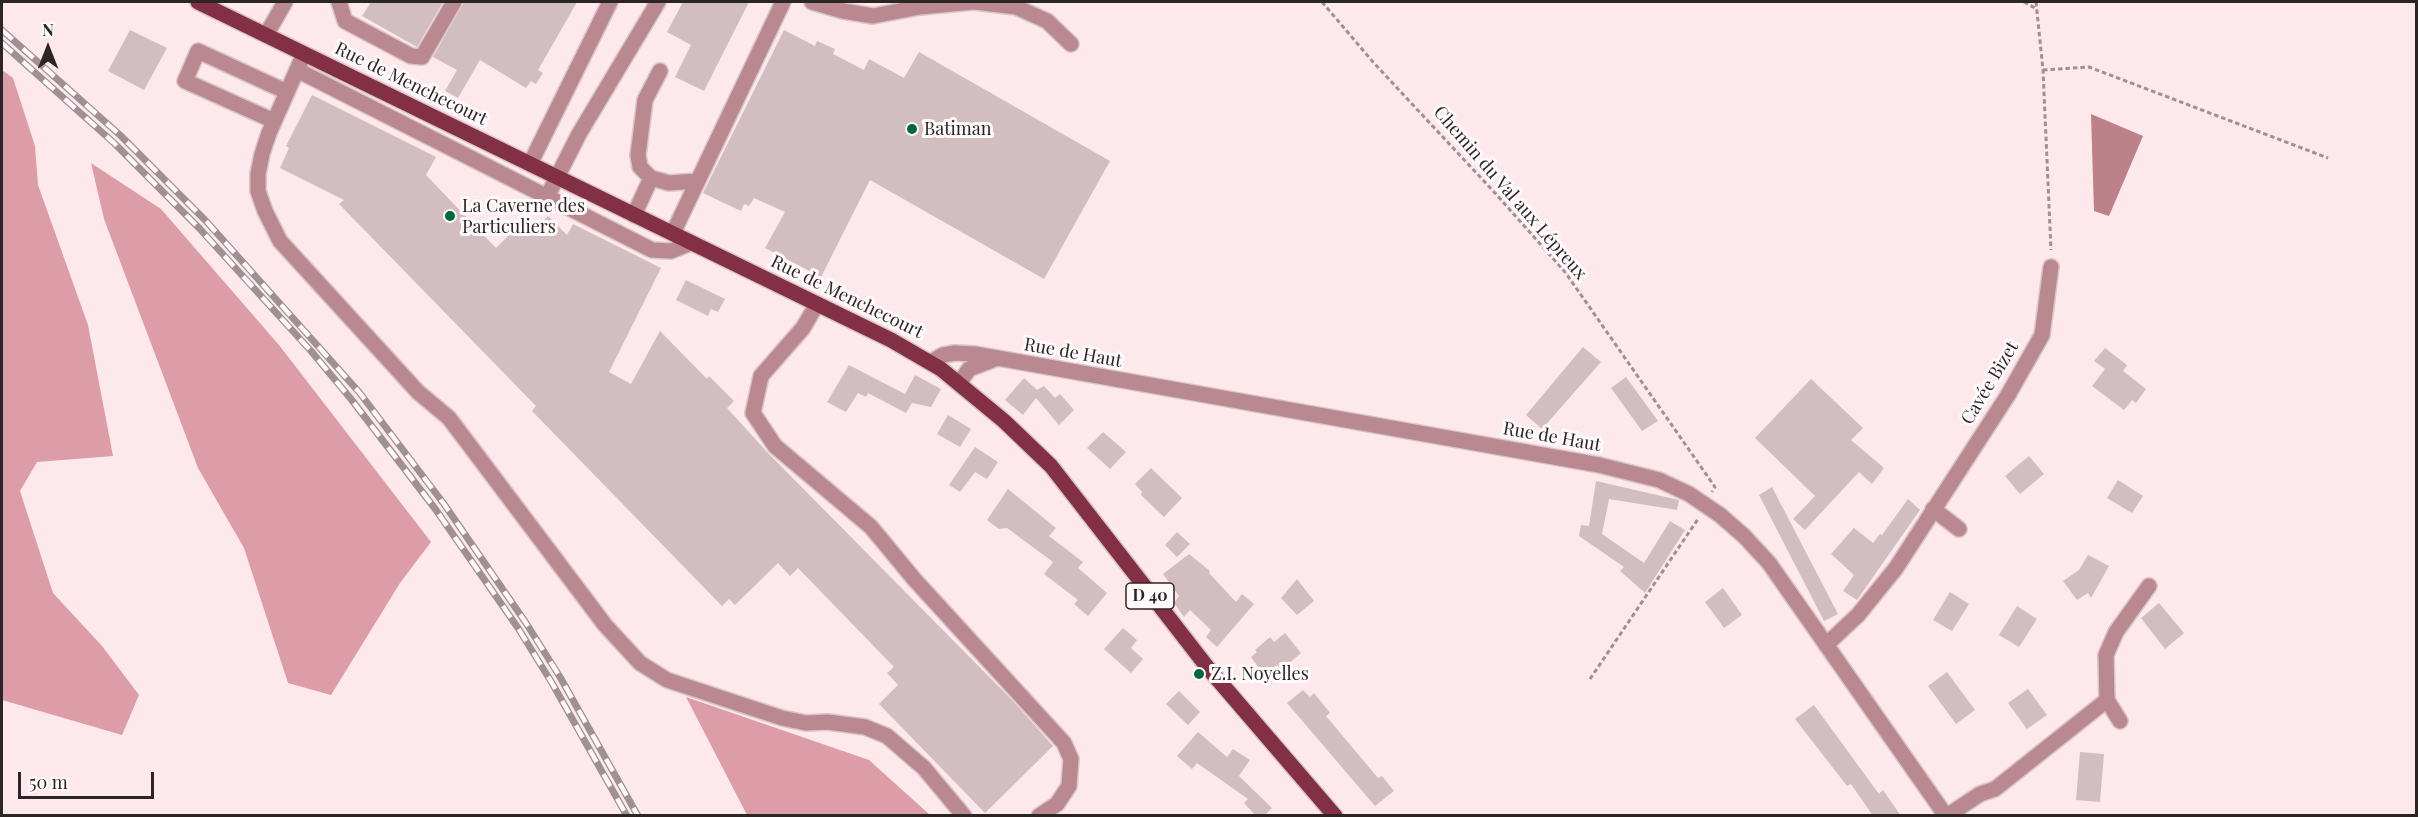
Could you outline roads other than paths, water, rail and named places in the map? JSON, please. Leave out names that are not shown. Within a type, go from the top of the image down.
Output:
[{"type":"main road","name":"Rue de Menchecourt","points":[[198,2],[817,304],[932,362],[960,382],[1051,466],[1201,660],[1335,816]]},
{"type":"street","points":[[266,35],[285,2]]},
{"type":"street","points":[[339,2],[345,21],[411,56],[422,57],[454,2]]},
{"type":"street","points":[[530,164],[610,2]]},
{"type":"street","points":[[547,197],[559,178],[579,134],[658,2]]},
{"type":"street","points":[[673,233],[783,2]]},
{"type":"street","points":[[812,2],[843,11],[873,16],[920,7],[974,2],[1016,8],[1047,21],[1071,44]]},
{"type":"street","points":[[274,121],[185,81],[198,51],[287,92]]},
{"type":"street","points":[[304,54],[274,121],[262,154],[258,174],[258,190],[265,212],[280,241],[418,392],[449,418],[605,625],[640,663],[667,680],[782,718],[806,723],[828,722],[865,726],[887,736],[924,768],[964,816]]},
{"type":"street","points":[[297,70],[652,250],[671,250],[691,243]]},
{"type":"street","points":[[660,71],[645,100],[638,155],[640,167],[651,178],[669,183],[697,182]]},
{"type":"street","points":[[634,215],[651,178]]},
{"type":"street","name":"Cavée Bizet","points":[[1826,645],[1858,615],[1896,568],[2008,395],[2042,335],[2051,267]]},
{"type":"street","points":[[817,304],[803,328],[761,376],[753,413],[775,446],[871,527],[914,579],[1064,743],[1071,759],[1069,786],[1057,804],[1039,816]]},
{"type":"street","name":"Rue de Haut","points":[[932,362],[956,353],[975,354],[1599,465],[1659,480],[1705,503],[1744,536],[1769,563],[1947,816],[1980,794],[1995,789],[2107,700]]},
{"type":"street","points":[[960,382],[969,369],[995,359]]},
{"type":"street","points":[[1933,509],[1959,529]]},
{"type":"street","points":[[2120,721],[2107,700],[2106,655],[2116,632],[2149,586]]},
{"type":"railway","points":[[2,30],[120,135],[206,221],[359,392],[444,504],[526,623],[560,677],[638,816]]},
{"type":"railway","points":[[2,43],[114,143],[199,228],[311,351],[351,399],[436,510],[518,628],[552,683],[627,816]]},
{"type":"place","name":"Batiman","points":[[912,129]]},
{"type":"place","name":"La Caverne des Particuliers","points":[[450,216]]},
{"type":"place","name":"Z.I. Noyelles","points":[[1199,674]]}]
